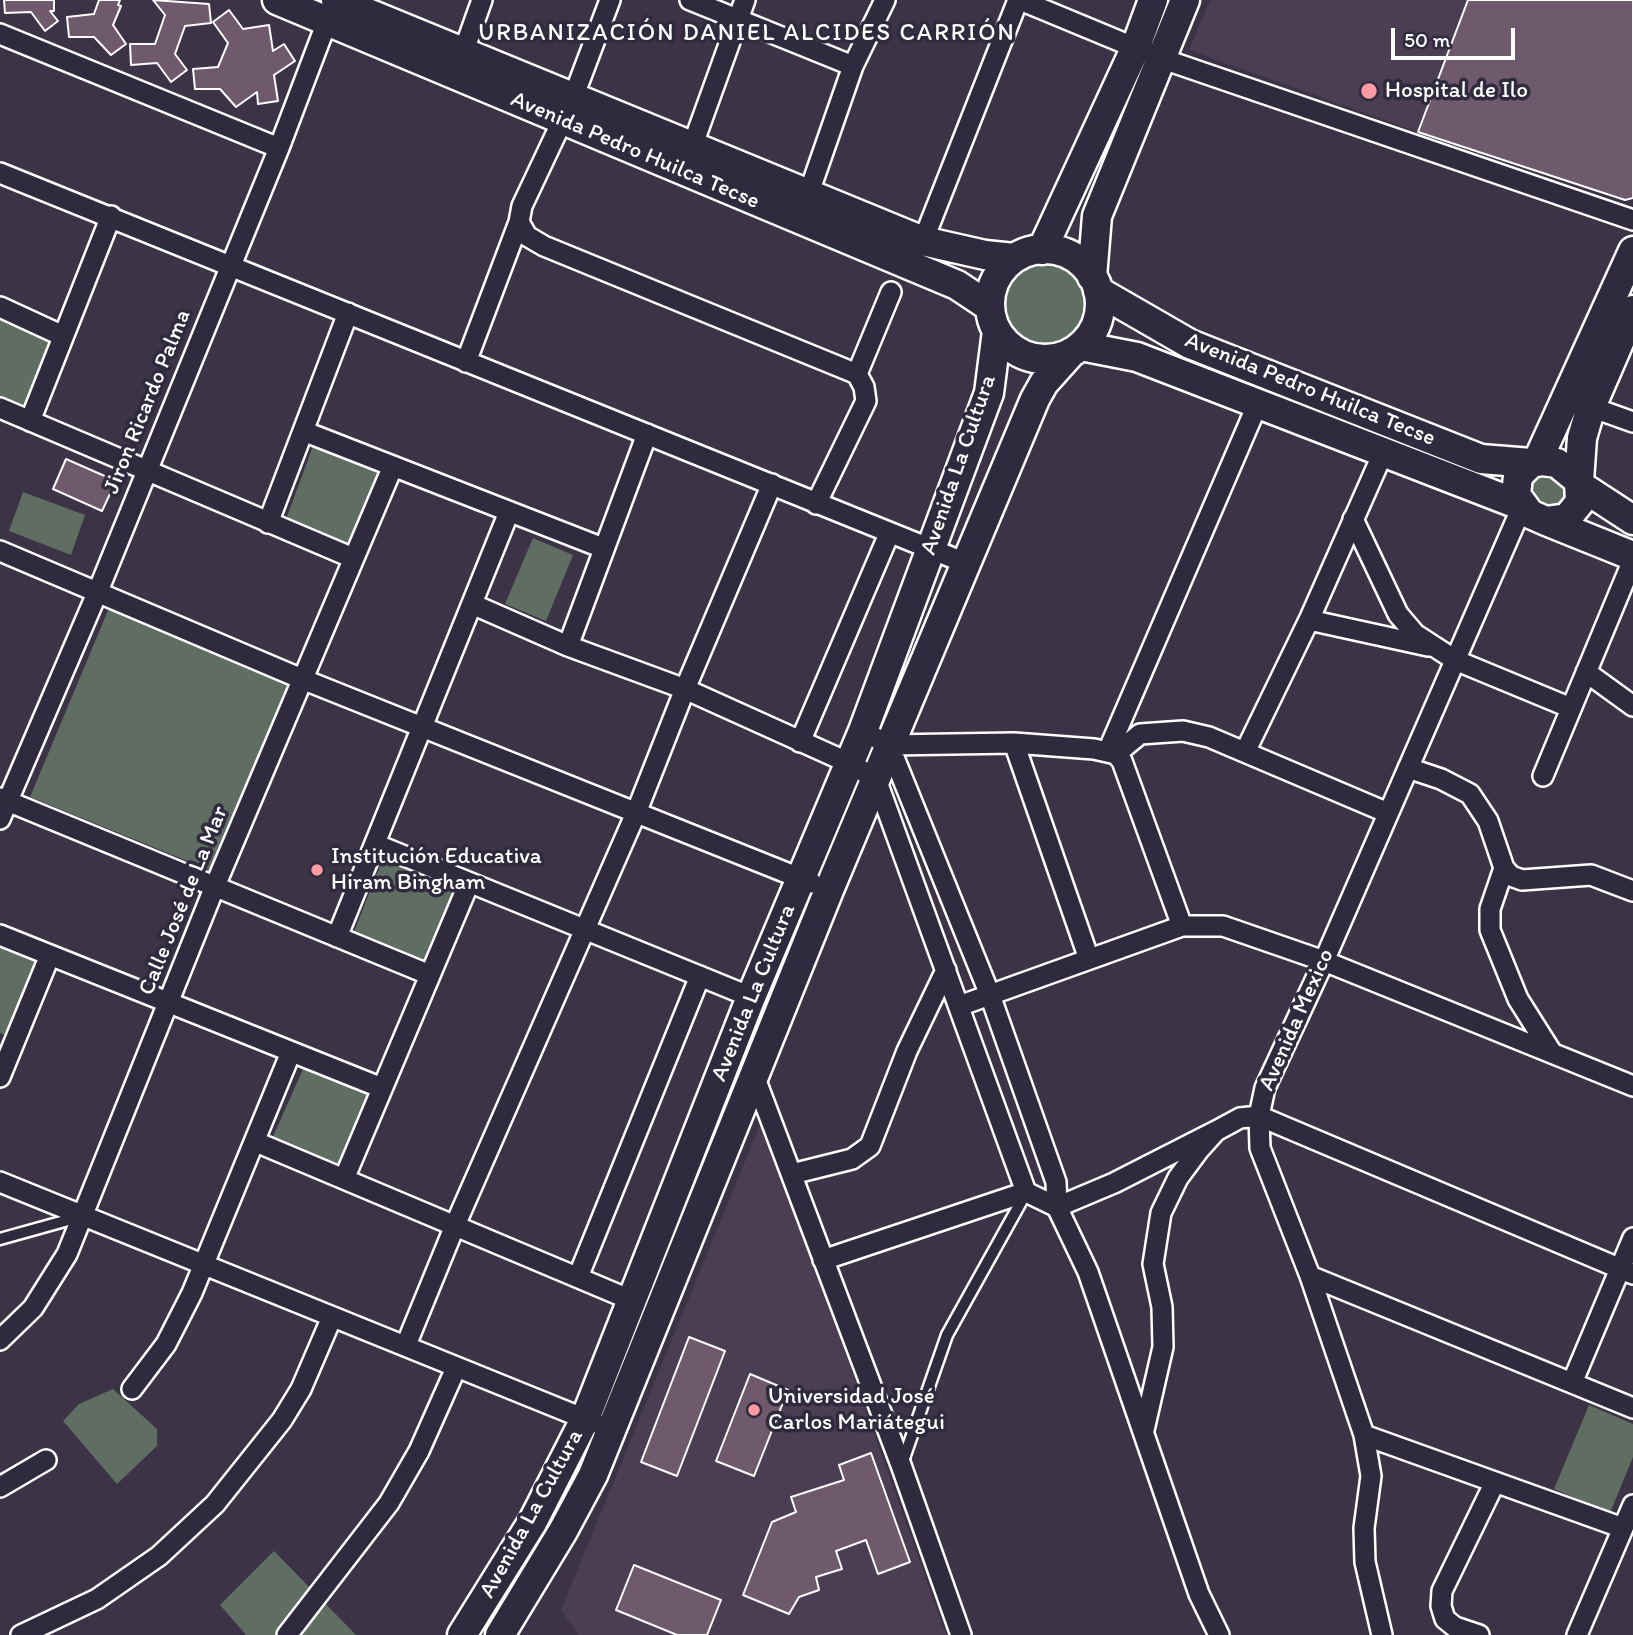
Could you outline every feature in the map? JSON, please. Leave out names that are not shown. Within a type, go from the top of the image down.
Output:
[{"type":"main road","name":"Avenida Pedro Huilca Tecse","points":[[277,0],[333,7],[463,53],[568,110],[692,147],[957,285],[993,319]]},
{"type":"main road","points":[[1095,284],[1071,257],[1042,250],[1014,258],[996,279],[993,319],[1005,342],[1027,356],[1050,359],[1075,350],[1097,321],[1097,216],[1147,53],[1153,0]]},
{"type":"main road","points":[[1042,250],[1147,53],[1185,0]]},
{"type":"main road","name":"Avenida Pedro Huilca Tecse","points":[[333,7],[568,110],[804,207],[923,241],[985,255],[1014,258]]},
{"type":"main road","points":[[1633,251],[1534,463],[1518,476],[1515,485],[1530,511],[1567,518],[1575,511],[1582,495],[1582,438],[1591,407],[1633,310]]},
{"type":"main road","name":"Avenida Pedro Huilca Tecse","points":[[1095,284],[1190,344],[1481,459],[1534,463]]},
{"type":"main road","name":"Avenida La Cultura","points":[[463,1635],[533,1521],[585,1419],[751,997],[863,731],[989,393],[993,319]]},
{"type":"main road","name":"Avenida Pedro Huilca Tecse","points":[[1075,350],[1137,357],[1258,402],[1530,511],[1633,558]]},
{"type":"main road","name":"Avenida La Cultura","points":[[500,1635],[563,1531],[612,1431],[829,890],[1035,399],[1044,383],[1075,350]]},
{"type":"main road","points":[[1534,463],[1557,463],[1580,483],[1633,520]]},
{"type":"street","points":[[463,53],[482,0]]},
{"type":"street","points":[[466,362],[519,222],[522,206],[568,110],[610,0]]},
{"type":"street","points":[[690,0],[853,66]]},
{"type":"street","points":[[692,147],[745,0]]},
{"type":"street","points":[[804,207],[853,66],[884,0]]},
{"type":"street","points":[[923,241],[1019,0],[1147,53],[1633,220]]},
{"type":"street","name":"Jiron Ricardo Palma","points":[[0,819],[4,799],[98,591],[279,148],[333,7]]},
{"type":"street","points":[[0,34],[279,148]]},
{"type":"street","points":[[0,173],[772,484],[930,551],[968,564]]},
{"type":"street","points":[[30,421],[111,216]]},
{"type":"street","points":[[519,222],[527,236],[544,246],[857,374],[864,387],[863,409],[816,504]]},
{"type":"street","points":[[857,374],[891,292]]},
{"type":"street","points":[[0,307],[63,336]]},
{"type":"street","points":[[268,523],[348,313]]},
{"type":"street","points":[[1112,753],[1258,402]]},
{"type":"street","points":[[1591,407],[1633,422]]},
{"type":"street","points":[[0,408],[353,558]]},
{"type":"street","points":[[303,431],[603,548]]},
{"type":"street","points":[[569,646],[647,434]]},
{"type":"street","points":[[1245,752],[1309,620],[1383,453]]},
{"type":"street","name":"Calle José de La Mar","points":[[0,1340],[33,1308],[52,1281],[83,1216],[215,886],[393,466]]},
{"type":"street","points":[[407,1345],[456,1223],[636,813],[772,484]]},
{"type":"street","name":"Avenida Mexico","points":[[1382,1635],[1366,1562],[1364,1528],[1371,1476],[1364,1435],[1310,1276],[1260,1148],[1259,1116],[1265,1088],[1324,961],[1455,660],[1530,511]]},
{"type":"street","points":[[337,937],[509,512]]},
{"type":"street","points":[[1353,519],[1398,614],[1432,647],[1455,660],[1571,708]]},
{"type":"street","points":[[800,742],[888,534]]},
{"type":"street","points":[[0,551],[302,679],[829,890]]},
{"type":"street","points":[[1543,776],[1633,558]]},
{"type":"street","points":[[472,604],[569,646],[685,690],[849,763],[876,779],[1026,1192],[1057,1208]]},
{"type":"street","points":[[1309,620],[1432,647]]},
{"type":"street","points":[[1586,672],[1633,706]]},
{"type":"street","points":[[1112,753],[1140,734],[1157,730],[1183,731],[1209,737],[1388,813]]},
{"type":"street","points":[[863,731],[889,745],[1014,743],[1112,753],[1122,761],[1182,926]]},
{"type":"street","points":[[1014,743],[1089,959]]},
{"type":"street","points":[[889,745],[990,995],[1056,1182],[1057,1208],[1088,1272],[1199,1594],[1219,1635]]},
{"type":"street","points":[[1408,768],[1441,779],[1470,794],[1489,821],[1504,868],[1511,876],[1522,880],[1591,874],[1633,891]]},
{"type":"street","points":[[4,799],[430,975]]},
{"type":"street","points":[[374,844],[751,997]]},
{"type":"street","points":[[1504,868],[1490,909],[1490,930],[1518,999],[1552,1053]]},
{"type":"street","points":[[344,1179],[469,883]]},
{"type":"street","points":[[959,1006],[1182,926],[1223,926],[1324,961],[1633,1086]]},
{"type":"street","points":[[0,934],[382,1088]]},
{"type":"street","points":[[0,1077],[7,1041],[50,955]]},
{"type":"street","points":[[792,1174],[852,1158],[870,1146],[907,1051],[946,970]]},
{"type":"street","points":[[578,1277],[700,976]]},
{"type":"street","points":[[132,1389],[166,1344],[204,1265],[291,1052]]},
{"type":"street","points":[[755,1078],[901,1465],[961,1635]]},
{"type":"street","points":[[1057,1208],[1240,1118],[1259,1116],[1626,1271]]},
{"type":"street","points":[[1144,1431],[1163,1347],[1162,1307],[1153,1264],[1161,1213],[1178,1178],[1216,1131]]},
{"type":"street","points":[[256,1142],[456,1223],[631,1300]]},
{"type":"street","points":[[0,1182],[407,1345],[456,1368],[612,1431]]},
{"type":"street","points":[[823,1259],[1026,1192]]},
{"type":"street","points":[[1572,1383],[1626,1271],[1633,1238]]},
{"type":"street","points":[[1310,1276],[1633,1408]]},
{"type":"street","points":[[21,1635],[71,1613],[118,1585],[159,1556],[215,1504],[264,1447],[301,1389],[332,1317]]},
{"type":"street","points":[[287,1635],[389,1503],[419,1451],[456,1368]]},
{"type":"street","points":[[1364,1435],[1623,1528]]},
{"type":"street","points":[[0,1488],[46,1460]]},
{"type":"street","points":[[1479,1635],[1455,1627],[1445,1619],[1441,1606],[1443,1591],[1495,1482]]},
{"type":"street","points":[[1577,1635],[1633,1505]]},
{"type":"lane","points":[[901,1465],[947,1335],[1026,1192]]},
{"type":"lane","points":[[0,1239],[83,1216]]},
{"type":"shaded area","name":"Hospital de Ilo","points":[[1210,0],[1468,0],[1418,132],[1189,50]]},
{"type":"shaded area","name":"Universidad José Carlos Mariátegui","points":[[762,1120],[946,1635],[579,1635],[561,1610]]},
{"type":"green space","points":[[1046,261],[1070,268],[1082,280],[1089,304],[1082,328],[1070,340],[1046,347],[1022,340],[1010,328],[1003,304],[1010,280],[1022,268]]},
{"type":"green space","points":[[0,317],[58,344],[30,414],[0,400]]},
{"type":"green space","points":[[313,446],[389,475],[357,551],[285,522]]},
{"type":"green space","points":[[1550,472],[1576,491],[1557,512],[1531,505],[1526,477]]},
{"type":"green space","points":[[23,492],[85,515],[71,555],[9,531]]},
{"type":"green space","points":[[533,538],[573,555],[546,621],[505,604]]},
{"type":"green space","points":[[109,608],[296,687],[217,873],[30,797]]},
{"type":"green space","points":[[383,858],[466,892],[431,969],[352,937]]},
{"type":"green space","points":[[0,944],[47,964],[15,1039],[0,1033]]},
{"type":"green space","points":[[304,1067],[378,1097],[347,1174],[271,1141]]},
{"type":"green space","points":[[113,1389],[157,1429],[157,1446],[117,1484],[63,1421],[79,1404]]},
{"type":"green space","points":[[1589,1405],[1633,1424],[1633,1457],[1610,1513],[1554,1489]]},
{"type":"green space","points":[[274,1551],[356,1635],[246,1635],[220,1605]]},
{"type":"building","points":[[4,0],[54,0],[54,11],[50,11],[58,21],[45,31],[31,12],[5,13]]},
{"type":"building","points":[[99,0],[120,0],[118,5],[121,6],[113,25],[126,44],[111,55],[94,37],[69,37],[67,17],[94,14]]},
{"type":"building","points":[[153,0],[209,4],[211,23],[185,26],[175,54],[187,70],[171,82],[157,63],[131,65],[130,44],[155,44],[165,15]]},
{"type":"building","points":[[1468,0],[1633,0],[1633,198],[1625,200],[1418,132]]},
{"type":"building","points":[[229,10],[243,29],[269,25],[273,51],[284,44],[295,61],[274,75],[278,101],[258,104],[257,92],[236,107],[220,89],[195,89],[193,69],[218,67],[228,43],[213,22]]},
{"type":"building","points":[[66,459],[116,481],[102,511],[53,489]]},
{"type":"building","points":[[689,1337],[725,1351],[677,1476],[641,1462]]},
{"type":"building","points":[[750,1374],[788,1390],[754,1476],[716,1461]]},
{"type":"building","points":[[871,1453],[910,1562],[878,1574],[866,1540],[836,1551],[842,1569],[816,1577],[819,1590],[799,1597],[789,1614],[743,1595],[772,1522],[796,1512],[791,1497],[844,1480],[839,1465]]},
{"type":"building","points":[[634,1565],[721,1600],[707,1635],[677,1635],[616,1610]]},
{"type":"place","name":"Hospital de Ilo","points":[[1369,91]]},
{"type":"place","name":"Institución Educativa Hiram Bingham","points":[[317,870]]},
{"type":"place","name":"Universidad José Carlos Mariátegui","points":[[754,1410]]},
{"type":"district","name":"URBANIZACIÓN DANIEL ALCIDES CARRIÓN","points":[[747,34]]}]
